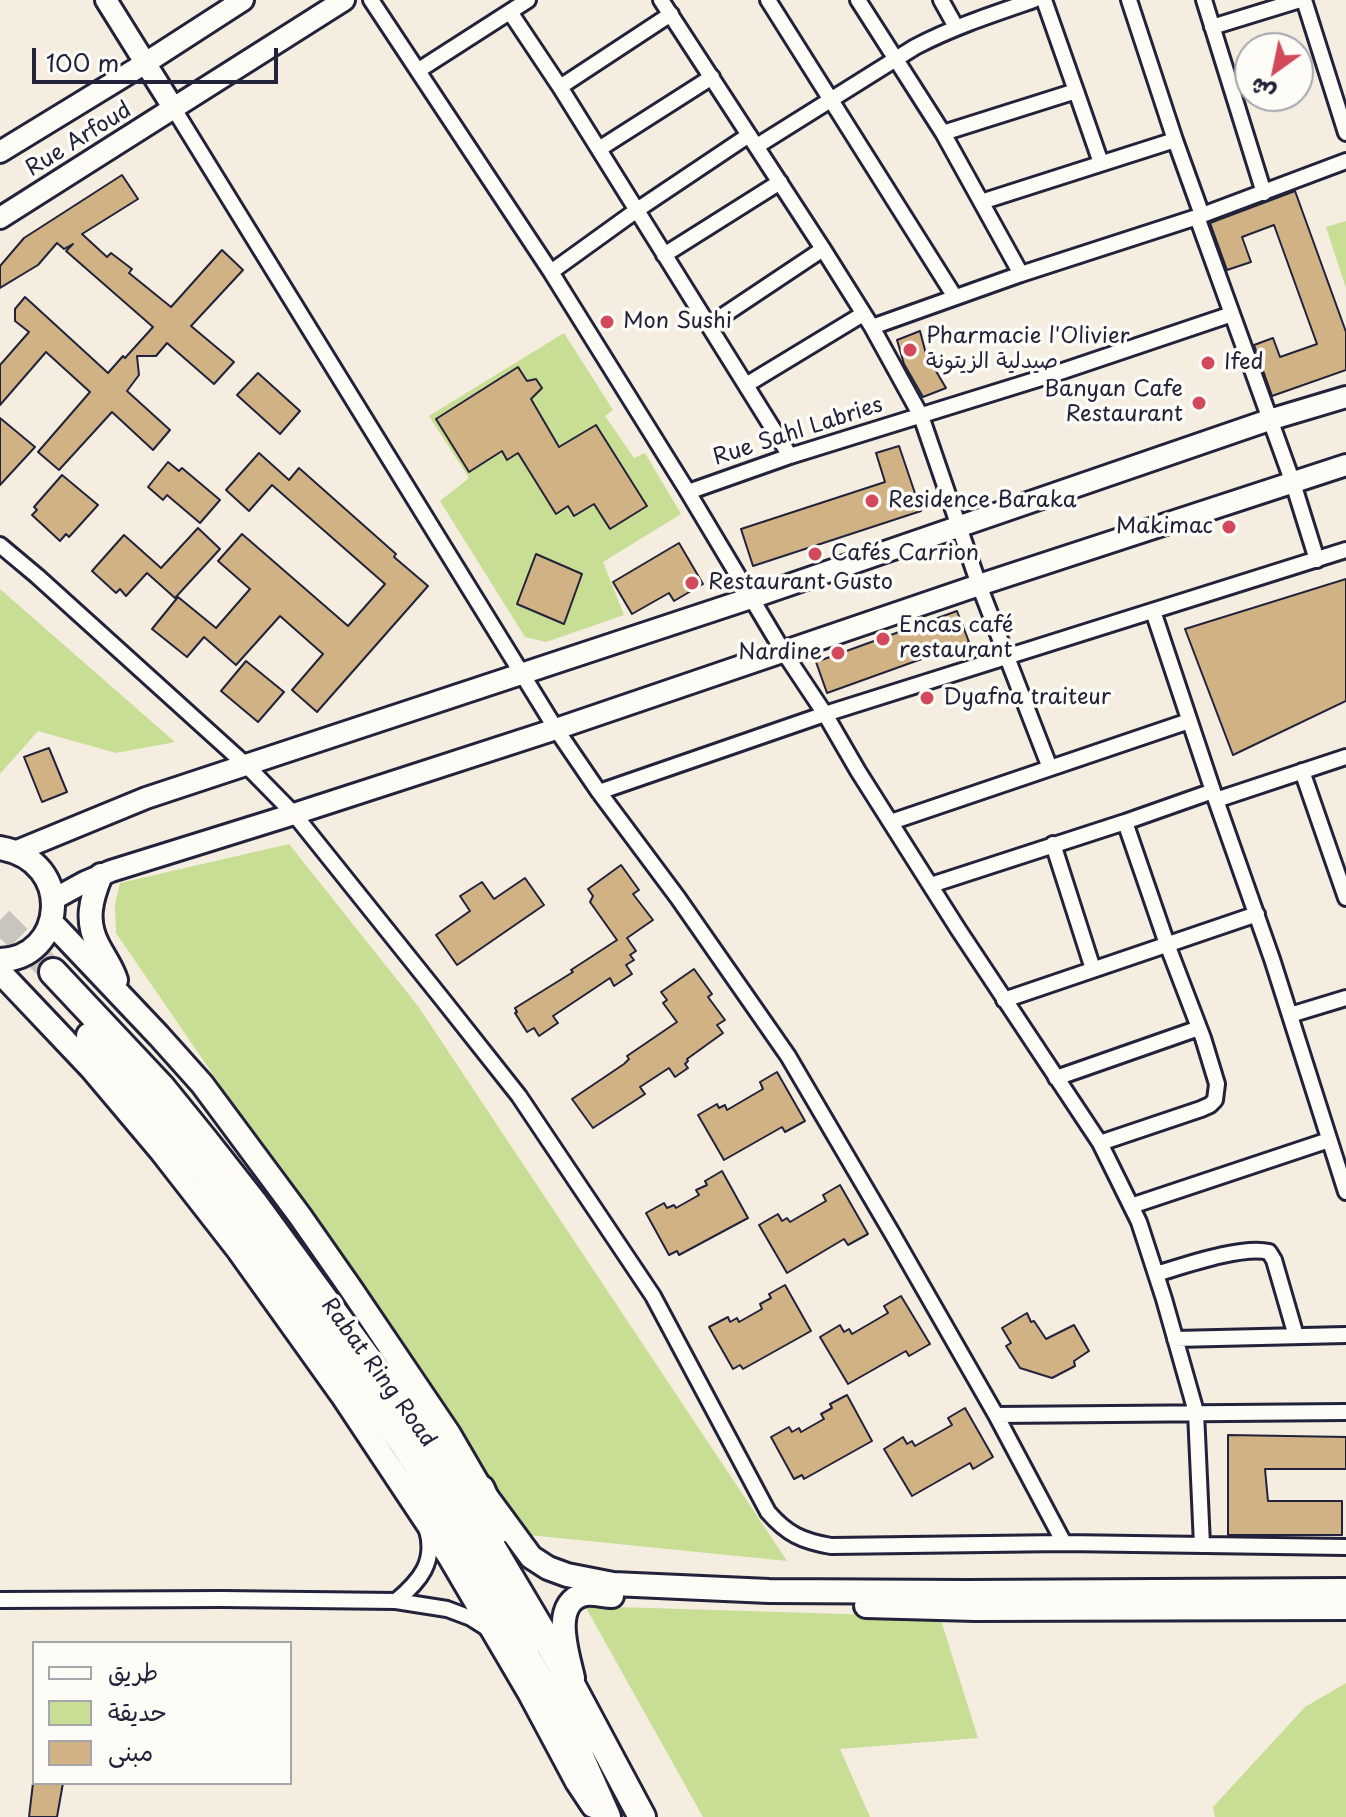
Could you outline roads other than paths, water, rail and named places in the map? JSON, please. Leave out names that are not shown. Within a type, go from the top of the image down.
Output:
[{"type":"highway","name":"Rabat Ring Road","points":[[607,1817],[579,1754],[483,1576],[402,1442],[285,1275],[208,1173],[46,977],[162,1088],[253,1202],[405,1405],[550,1645],[642,1817]]},
{"type":"highway","points":[[481,1489],[496,1527],[536,1600],[550,1645]]},
{"type":"main road","points":[[0,960],[27,952],[42,939],[52,910],[50,884],[42,870],[31,859],[8,850]]},
{"type":"main road","points":[[101,875],[90,904],[89,920],[97,944],[116,977],[118,993]]},
{"type":"main road","points":[[52,910],[118,993],[202,1084],[291,1204],[425,1398],[481,1489],[531,1557],[548,1568],[613,1584],[769,1591],[1346,1590]]},
{"type":"main road","points":[[0,972],[91,1068],[161,1151],[239,1251],[342,1395],[449,1556],[530,1694],[577,1782],[601,1817]]},
{"type":"main road","points":[[576,1691],[563,1633],[565,1610],[585,1594],[733,1603],[975,1609],[1346,1608]]},
{"type":"street","points":[[106,0],[556,729],[788,1056],[996,1415],[1064,1543]]},
{"type":"street","name":"Rue Arfoud","points":[[0,152],[243,0]]},
{"type":"street","name":"Rue Arfoud","points":[[0,218],[344,0]]},
{"type":"street","points":[[371,0],[551,272],[858,771],[1004,1000],[1100,1143],[1139,1222],[1196,1412],[1202,1545]]},
{"type":"street","points":[[419,70],[528,0]]},
{"type":"street","points":[[661,0],[823,249],[921,416],[979,585],[1050,768]]},
{"type":"street","points":[[768,0],[955,297]]},
{"type":"street","points":[[858,0],[943,133],[1021,274]]},
{"type":"street","points":[[941,0],[956,27]]},
{"type":"street","points":[[551,272],[637,210],[753,141],[831,100],[915,47],[956,27],[1034,0]]},
{"type":"street","points":[[1044,0],[1101,163]]},
{"type":"street","points":[[1129,0],[1317,560]]},
{"type":"street","points":[[1204,0],[1264,193]]},
{"type":"street","points":[[1212,27],[1302,0],[1346,133]]},
{"type":"street","points":[[510,12],[790,456]]},
{"type":"street","points":[[560,87],[671,14]]},
{"type":"street","points":[[599,149],[712,77]]},
{"type":"street","points":[[943,133],[1076,91]]},
{"type":"street","points":[[981,202],[1175,140]]},
{"type":"street","points":[[746,385],[868,321],[955,297],[1200,216],[1346,161]]},
{"type":"street","points":[[664,255],[780,182]]},
{"type":"street","points":[[709,325],[823,249]]},
{"type":"street","name":"Rue Sahl Labries","points":[[688,492],[790,456],[1051,375],[1232,314]]},
{"type":"street","points":[[8,850],[146,798],[751,598],[1269,420],[1346,397]]},
{"type":"street","points":[[52,910],[101,875],[556,729],[979,585],[1346,465]]},
{"type":"street","points":[[0,545],[247,766],[294,814],[519,1096],[653,1296],[768,1512],[781,1527],[809,1542],[831,1546],[1064,1543],[1346,1547]]},
{"type":"street","points":[[599,792],[825,714],[1346,550]]},
{"type":"street","points":[[1153,611],[1257,914],[1346,1192]]},
{"type":"street","points":[[891,822],[1189,721]]},
{"type":"street","points":[[931,885],[1053,844],[1346,757]]},
{"type":"street","points":[[1302,771],[1346,898]]},
{"type":"street","points":[[1100,1143],[1210,1105],[1215,1100],[1217,1084],[1125,822]]},
{"type":"street","points":[[1053,844],[1093,969]]},
{"type":"street","points":[[1004,1000],[1257,914]]},
{"type":"street","points":[[1290,1015],[1346,998]]},
{"type":"street","points":[[1056,1078],[1199,1028]]},
{"type":"street","points":[[1131,1206],[1329,1140]]},
{"type":"street","points":[[1156,1274],[1235,1254],[1260,1250],[1269,1252],[1296,1336]]},
{"type":"street","points":[[1175,1339],[1346,1335]]},
{"type":"street","points":[[996,1415],[1346,1412]]},
{"type":"street","points":[[396,1601],[413,1587],[423,1574],[428,1560],[429,1534],[422,1514]]},
{"type":"street","points":[[0,1600],[396,1601],[447,1609],[471,1618],[492,1631]]},
{"type":"tunnel","points":[[0,920],[53,972]]},
{"type":"place","name":"Mon Sushi","points":[[607,322]]},
{"type":"place","name":"Pharmacie l'Olivier صيدلية الزيتونة","points":[[910,350]]},
{"type":"place","name":"Ifed","points":[[1208,363]]},
{"type":"place","name":"Banyan Cafe Restaurant","points":[[1199,403]]},
{"type":"place","name":"Residence Baraka","points":[[872,501]]},
{"type":"place","name":"Makimac","points":[[1229,527]]},
{"type":"place","name":"Cafés Carrion","points":[[815,554]]},
{"type":"place","name":"Restaurant Gusto","points":[[692,583]]},
{"type":"place","name":"Encas café restaurant","points":[[883,639]]},
{"type":"place","name":"Nardine","points":[[838,653]]},
{"type":"place","name":"Dyafna traiteur","points":[[927,698]]}]
